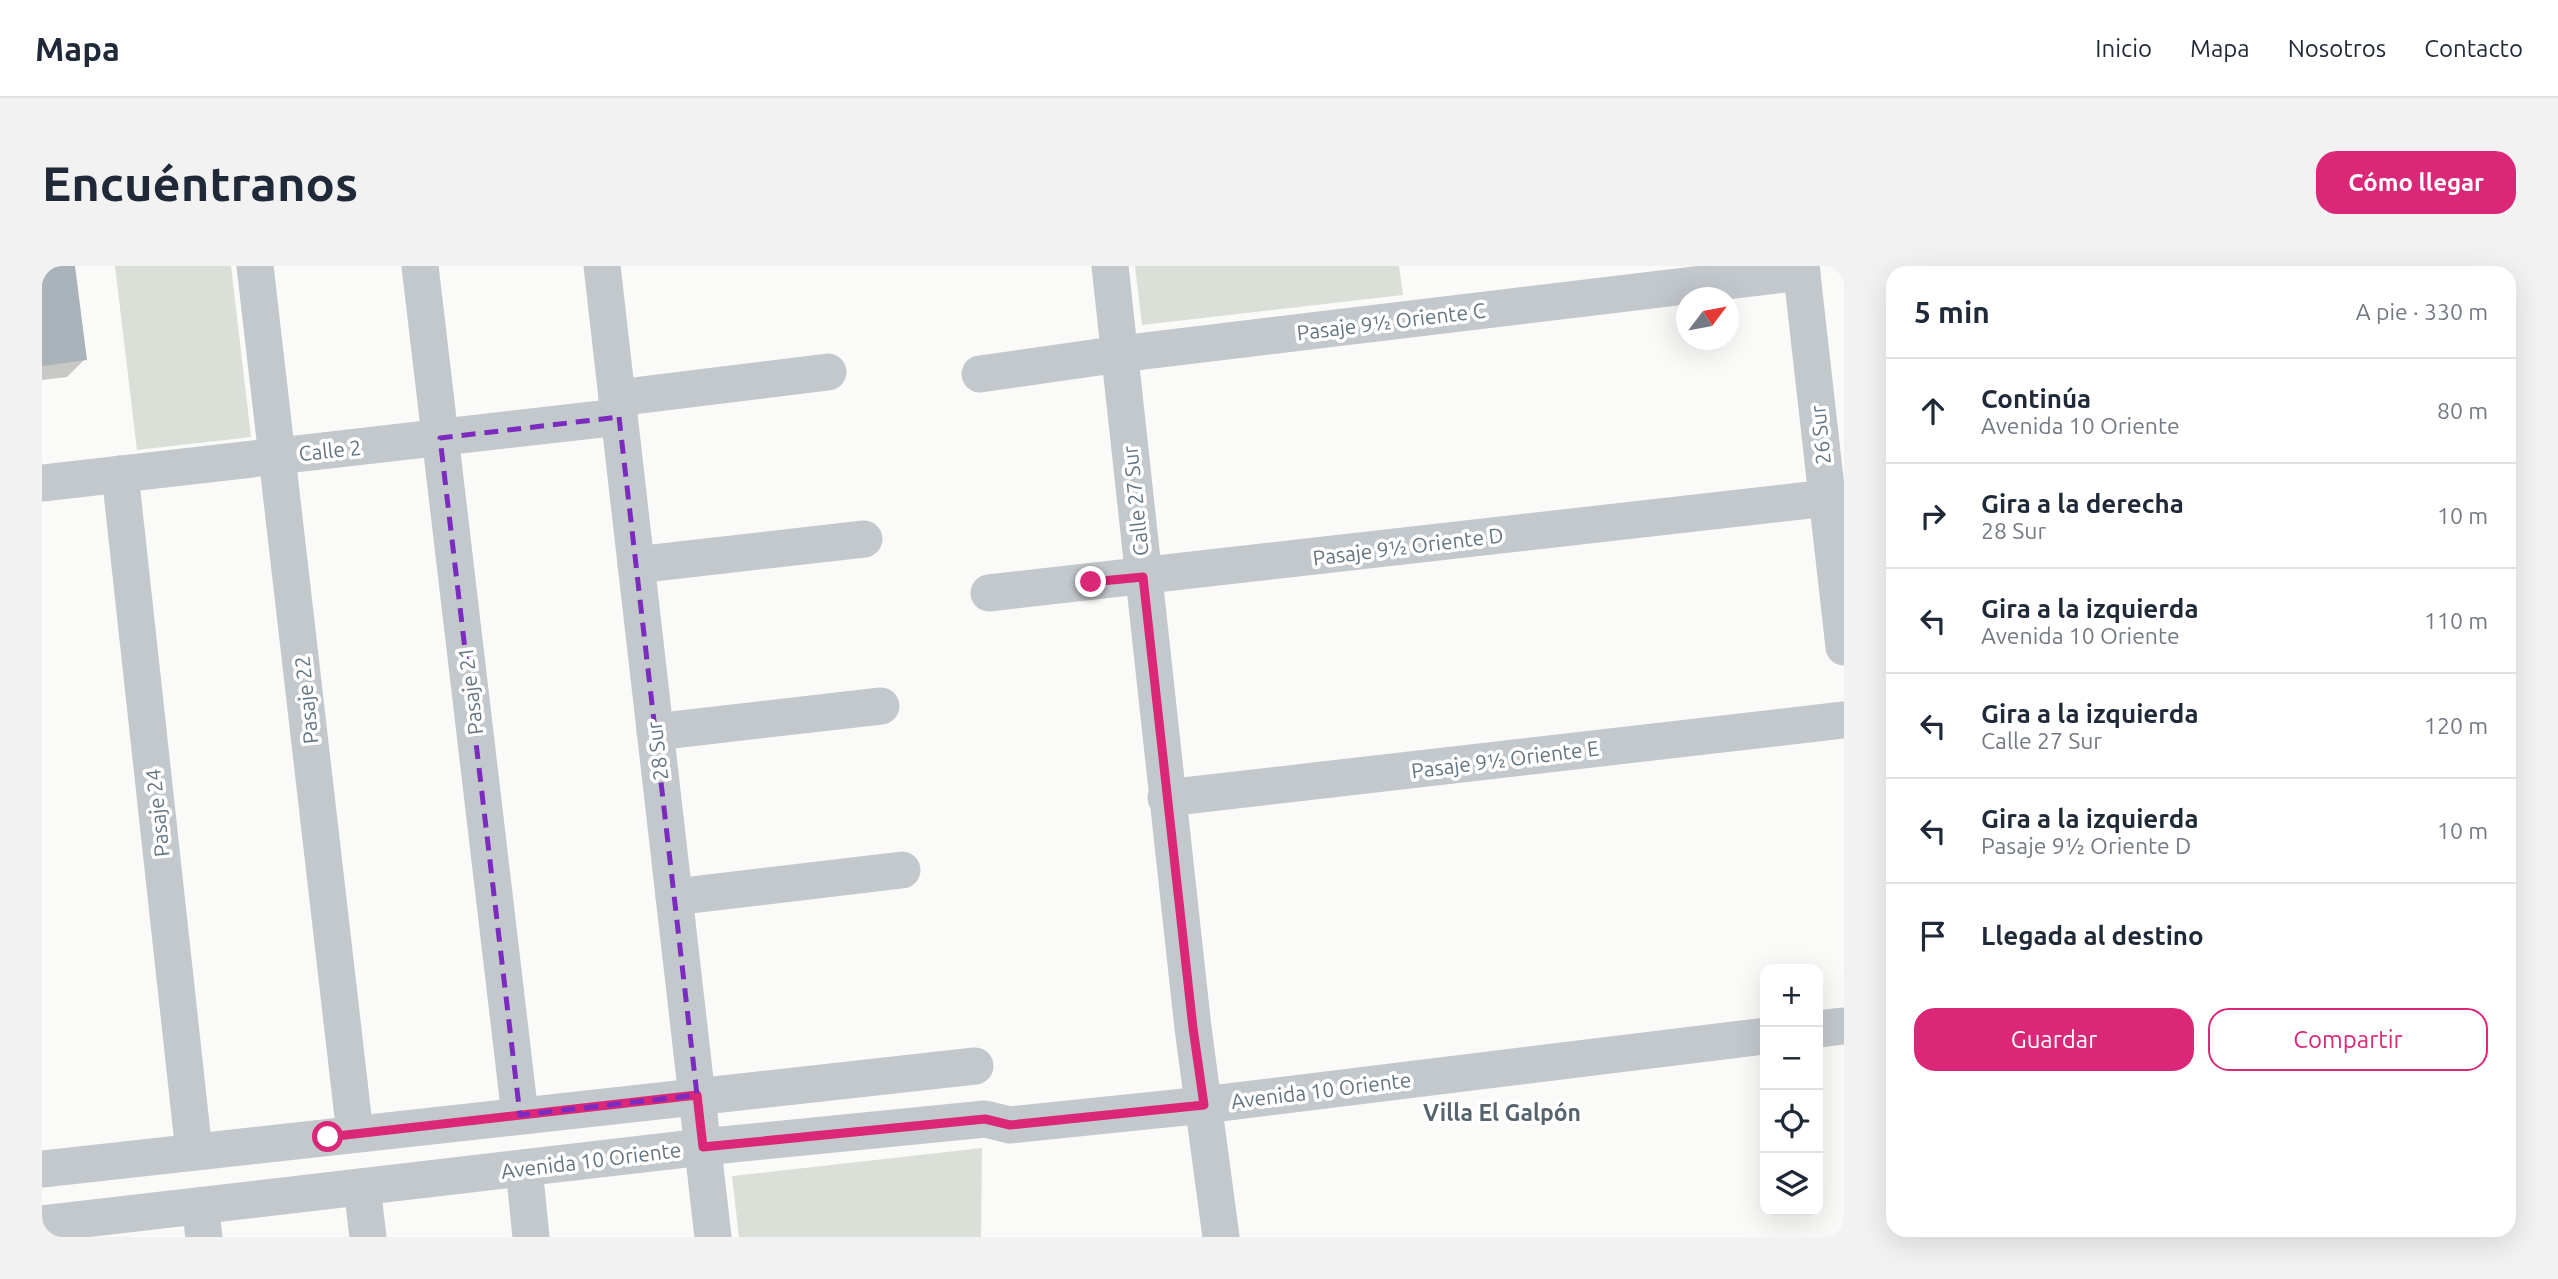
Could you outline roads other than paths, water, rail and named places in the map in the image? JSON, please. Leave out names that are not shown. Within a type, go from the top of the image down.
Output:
[{"type":"street","name":"Pasaje 22","points":[[255,266],[355,1134]]},
{"type":"street","name":"Pasaje 21","points":[[420,266],[520,1115]]},
{"type":"street","name":"28 Sur","points":[[601,266],[713,1237]]},
{"type":"street","name":"Calle 27 Sur","points":[[1110,266],[1166,798],[1221,1237]]},
{"type":"street","name":"Pasaje 9½ Oriente C","points":[[980,374],[1802,269]]},
{"type":"street","name":"26 Sur","points":[[1802,269],[1844,647]]},
{"type":"street","name":"Calle 2","points":[[42,483],[440,438],[828,372]]},
{"type":"street","name":"Pasaje 24","points":[[120,474],[194,1152]]},
{"type":"street","name":"Pasaje 9½ Oriente D","points":[[989,593],[1827,498]]},
{"type":"street","points":[[636,565],[864,539]]},
{"type":"street","points":[[655,732],[881,706]]},
{"type":"street","name":"Pasaje 9½ Oriente E","points":[[1166,798],[1844,720]]},
{"type":"street","points":[[674,897],[902,870]]},
{"type":"street","points":[[1823,1028],[1844,1026]]},
{"type":"street","name":"Avenida 10 Oriente","points":[[42,1224],[202,1221],[362,1186],[703,1147],[985,1119],[1010,1125],[1204,1105],[1760,1037]]},
{"type":"street","points":[[42,1169],[975,1066]]},
{"type":"street","points":[[524,1168],[531,1237]]},
{"type":"street","points":[[362,1186],[368,1237]]},
{"type":"district","name":"Villa El Galpón","points":[[1502,1112]]}]
